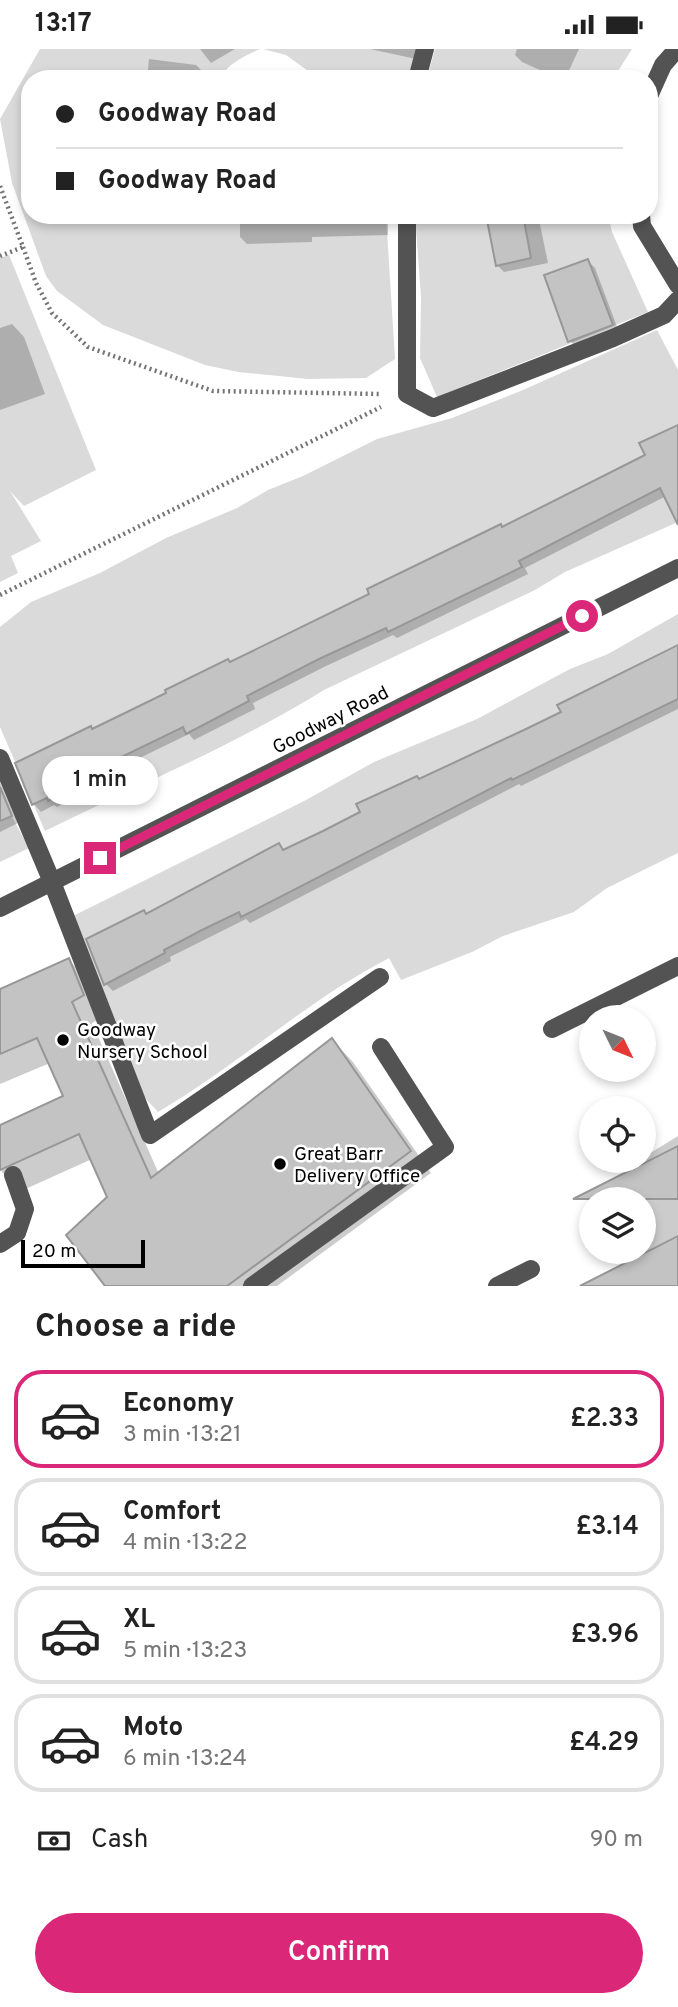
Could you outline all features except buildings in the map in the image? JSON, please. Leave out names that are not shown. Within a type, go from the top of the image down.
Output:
[{"type":"street","points":[[419,70],[425,49]]},
{"type":"street","points":[[658,76],[663,65],[677,49]]},
{"type":"street","points":[[407,224],[407,394],[433,408],[664,315],[678,300]]},
{"type":"street","points":[[642,224],[678,285]]},
{"type":"street","name":"Goodway Road","points":[[0,908],[678,568]]},
{"type":"street","points":[[0,758],[52,882],[150,1135],[380,977]]},
{"type":"street","points":[[552,1029],[678,966]]},
{"type":"street","points":[[252,1286],[445,1147],[381,1047]]},
{"type":"street","points":[[0,1244],[17,1233],[25,1209],[13,1175]]},
{"type":"street","points":[[497,1286],[531,1269]]},
{"type":"path","points":[[0,186],[36,283],[52,313],[88,347],[213,391],[407,394]]},
{"type":"path","points":[[0,256],[23,247]]},
{"type":"path","points":[[0,595],[407,394]]},
{"type":"shaded area","points":[[40,49],[260,49],[232,64],[227,70],[28,70]]},
{"type":"shaded area","points":[[263,49],[418,49],[412,70],[307,70],[286,55]]},
{"type":"shaded area","points":[[435,49],[632,49],[619,70],[429,70]]},
{"type":"shaded area","points":[[21,82],[21,208],[12,183],[0,119]]},
{"type":"shaded area","points":[[27,224],[387,224],[395,359],[366,378],[308,379],[238,372],[205,365],[103,325],[57,291],[46,276]]},
{"type":"shaded area","points":[[416,224],[610,224],[648,312],[437,397],[420,358],[421,297]]},
{"type":"shaded area","points":[[9,255],[96,470],[24,506],[10,491],[41,541],[11,556],[18,573],[0,582],[0,258]]},
{"type":"shaded area","points":[[657,330],[678,370],[678,522],[565,572],[535,590],[324,690],[221,747],[45,831],[0,727],[0,627],[31,602],[100,573],[166,538],[237,508],[268,490],[303,476],[377,439],[452,418],[523,390]]},
{"type":"shaded area","points":[[678,614],[678,853],[607,888],[574,912],[503,936],[472,952],[401,980],[389,958],[329,994],[158,1112],[138,1090],[71,917],[306,800],[374,762],[477,719],[570,669],[608,654]]},
{"type":"shaded area","points":[[0,795],[29,848],[0,862]]},
{"type":"place","name":"Goodway Nursery School","points":[[63,1040]]},
{"type":"place","name":"Great Barr Delivery Office","points":[[280,1164]]},
{"type":"route","points":[[100,858],[582,616]]}]
